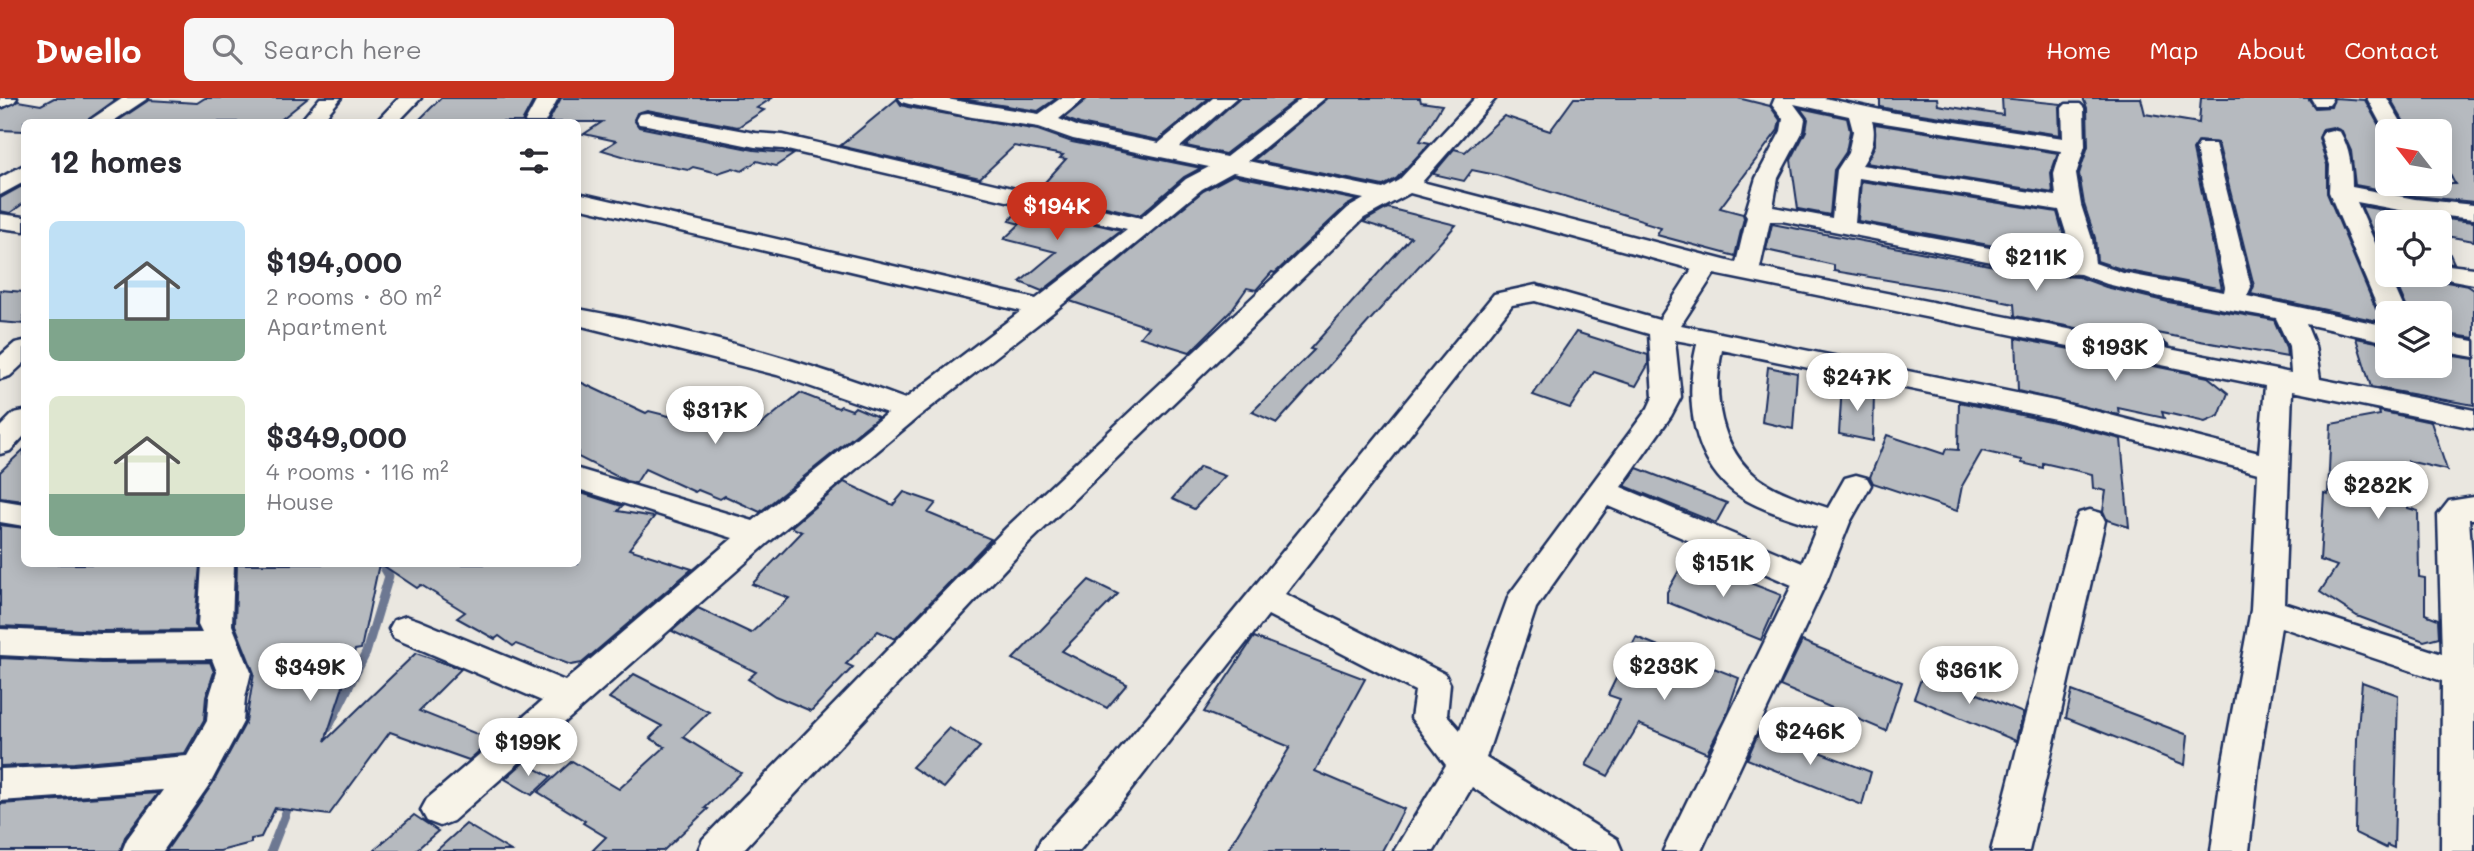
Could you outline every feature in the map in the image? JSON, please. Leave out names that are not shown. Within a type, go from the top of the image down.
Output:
[{"type":"street","points":[[0,102],[7,98]]},
{"type":"street","points":[[103,119],[138,98]]},
{"type":"street","points":[[313,119],[331,98]]},
{"type":"street","points":[[389,119],[411,98]]},
{"type":"street","points":[[537,119],[548,98]]},
{"type":"street","points":[[1043,121],[1075,98]]},
{"type":"street","points":[[1164,151],[1186,129],[1226,98]]},
{"type":"street","points":[[440,810],[758,534],[908,411],[1043,308],[1194,184],[1231,164],[1315,98]]},
{"type":"street","points":[[1747,272],[1767,178],[1792,131],[1794,119],[1783,101],[1793,98],[1895,119],[2074,146]]},
{"type":"street","points":[[2377,98],[2389,119]]},
{"type":"street","points":[[924,99],[1043,121],[1073,132],[1164,151],[1397,191],[1707,265],[2474,419]]},
{"type":"street","points":[[717,851],[930,626],[1082,471],[1356,213],[1397,191],[1476,100]]},
{"type":"street","points":[[2073,108],[2074,146],[2065,174],[2069,205],[2080,239],[2083,267]]},
{"type":"street","points":[[1843,227],[1848,170],[1859,153],[1864,131],[1858,110]]},
{"type":"street","points":[[647,119],[755,140],[783,142],[1146,226]]},
{"type":"street","points":[[2332,136],[2341,165],[2341,192],[2375,254]]},
{"type":"street","points":[[2207,149],[2238,287],[2233,301]]},
{"type":"street","points":[[1848,170],[2069,205]]},
{"type":"street","points":[[0,188],[21,174]]},
{"type":"street","points":[[2341,192],[2474,212]]},
{"type":"street","points":[[2425,196],[2431,207]]},
{"type":"street","points":[[581,201],[1043,308]]},
{"type":"street","points":[[1758,214],[1782,214],[2043,265],[2083,267],[2143,285],[2201,298],[2233,301],[2375,332]]},
{"type":"street","points":[[0,221],[21,224]]},
{"type":"street","points":[[1413,851],[1466,764],[1521,604],[1667,397],[1661,336],[1707,265]]},
{"type":"street","points":[[2452,273],[2474,276]]},
{"type":"street","points":[[1055,851],[1110,789],[1503,299],[1536,293],[1667,330],[2055,410],[2273,467]]},
{"type":"street","points":[[2230,851],[2241,761],[2267,610],[2273,467],[2294,382],[2302,369],[2304,354],[2300,338],[2287,314]]},
{"type":"street","points":[[581,318],[755,359],[908,411]]},
{"type":"street","points":[[1711,339],[1703,387],[1710,436],[1716,453],[1734,476],[1769,499],[1835,522]]},
{"type":"street","points":[[2452,345],[2474,349]]},
{"type":"street","points":[[0,370],[21,352]]},
{"type":"street","points":[[0,444],[21,423]]},
{"type":"street","points":[[581,480],[758,534]]},
{"type":"street","points":[[1682,851],[1811,580],[1835,522],[1856,485]]},
{"type":"street","points":[[1602,491],[1811,580]]},
{"type":"street","points":[[2460,851],[2459,608],[2453,515],[2460,509],[2474,508]]},
{"type":"street","points":[[0,511],[21,514]]},
{"type":"street","points":[[2010,851],[2077,584],[2090,521]]},
{"type":"street","points":[[141,851],[198,771],[225,722],[227,698],[234,672],[215,625],[219,583],[215,580],[217,567]]},
{"type":"street","points":[[1264,598],[1433,684],[1429,718],[1466,764],[1603,851]]},
{"type":"street","points":[[2267,610],[2458,673]]},
{"type":"street","points":[[406,629],[571,698]]},
{"type":"street","points":[[0,642],[101,647],[223,646]]},
{"type":"street","points":[[0,785],[74,782],[198,771]]},
{"type":"building","points":[[54,98],[118,98],[89,119],[21,119],[21,131],[0,130],[0,110],[18,101],[41,105]]},
{"type":"building","points":[[205,98],[308,98],[282,119],[120,119],[149,100],[197,103]]},
{"type":"building","points":[[441,98],[535,98],[524,119],[420,119]]},
{"type":"building","points":[[561,98],[772,98],[757,108],[764,110],[738,127],[647,110],[637,113],[634,120],[639,127],[754,150],[794,154],[776,166],[757,161],[742,171],[733,168],[718,173],[693,167],[688,170],[602,150],[616,141],[584,134],[602,122],[550,119]]},
{"type":"building","points":[[956,98],[1057,98],[1038,111]]},
{"type":"building","points":[[1088,98],[1209,98],[1158,140],[1080,124],[1064,118]]},
{"type":"building","points":[[1239,98],[1298,98],[1225,154],[1186,146]]},
{"type":"building","points":[[1328,98],[1420,98],[1421,102],[1442,105],[1420,141],[1430,143],[1397,178],[1383,186],[1254,160]]},
{"type":"building","points":[[1574,98],[1738,98],[1770,106],[1780,120],[1778,130],[1720,208],[1743,214],[1735,256],[1657,235],[1661,228],[1644,223],[1645,221],[1496,175],[1472,170],[1464,181],[1433,174],[1454,149],[1465,152],[1504,116],[1550,131]]},
{"type":"building","points":[[1880,98],[1937,98],[1938,105],[2003,115],[2002,98],[2062,104],[2059,108],[2060,135],[1880,107]]},
{"type":"building","points":[[2083,98],[2141,98],[2145,114],[2199,123],[2201,98],[2308,98],[2315,108],[2331,107],[2334,98],[2365,100],[2375,119],[2375,189],[2355,185],[2351,151],[2342,131],[2333,127],[2323,129],[2319,138],[2327,165],[2327,193],[2375,307],[2375,320],[2251,294],[2254,286],[2218,143],[2199,141],[2193,150],[2222,289],[2124,270],[2097,261],[2095,238],[2084,204],[2079,174],[2088,146],[2087,108]]},
{"type":"building","points":[[2390,98],[2474,98],[2474,202],[2415,196],[2452,196],[2452,184],[2455,184],[2452,178],[2452,119],[2402,119]]},
{"type":"building","points":[[897,99],[901,105],[908,107],[1038,130],[1072,142],[1201,168],[1184,177],[1140,215],[1037,191],[1066,159],[1060,158],[1063,155],[1014,146],[980,178],[840,146]]},
{"type":"building","points":[[1800,108],[1847,118],[1850,131],[1846,152],[1834,170],[1830,215],[1798,209],[1791,160],[1806,131],[1808,119]]},
{"type":"building","points":[[1875,124],[2058,153],[2051,173],[2053,193],[1866,163],[1875,145]]},
{"type":"building","points":[[1233,175],[1357,200],[1346,206],[1275,273],[1272,272],[1256,290],[1247,288],[1230,312],[1190,352],[1140,337],[1148,327],[1070,301],[1203,191]]},
{"type":"building","points":[[1861,181],[2057,212],[2067,256],[2043,255],[1858,221]]},
{"type":"building","points":[[21,187],[21,205],[10,213],[0,211],[0,198]]},
{"type":"building","points":[[2361,206],[2383,210],[2375,210],[2375,237]]},
{"type":"building","points":[[1021,207],[1121,230],[1042,291],[1020,282],[1056,252],[1004,239],[1020,224],[1009,221]]},
{"type":"building","points":[[1388,208],[1456,225],[1277,423],[1252,412],[1314,350],[1310,349],[1411,237],[1363,222]]},
{"type":"building","points":[[2452,220],[2474,222],[2474,241],[2452,237]]},
{"type":"building","points":[[1772,224],[2042,275],[2079,277],[2106,287],[2168,302],[2274,320],[2286,347],[2287,357],[2151,332],[2169,346],[2015,316],[2014,304],[1999,299],[1834,271],[1834,265],[1766,250]]},
{"type":"building","points":[[2452,283],[2468,286],[2474,290],[2474,338],[2452,335],[2452,301],[2404,301],[2398,287],[2452,287]]},
{"type":"building","points":[[0,290],[21,292],[21,324],[0,322]]},
{"type":"building","points":[[1576,332],[1648,355],[1648,365],[1636,386],[1594,372],[1570,408],[1533,395]]},
{"type":"building","points":[[2016,338],[2208,377],[2228,393],[2219,416],[2205,422],[2162,412],[2164,418],[2118,408],[2119,415],[2018,391]]},
{"type":"building","points":[[2356,338],[2375,342],[2375,378],[2452,378],[2452,356],[2474,359],[2474,405],[2371,387]]},
{"type":"building","points":[[1768,367],[1797,373],[1793,429],[1762,422]]},
{"type":"building","points":[[581,382],[646,413],[649,411],[677,418],[681,413],[757,428],[800,393],[838,408],[841,406],[852,410],[855,407],[878,417],[760,512],[725,496],[720,499],[698,490],[695,492],[645,469],[636,483],[626,481],[581,458]]},
{"type":"building","points":[[1842,384],[1874,390],[1873,441],[1839,434]]},
{"type":"building","points":[[1959,402],[2121,439],[2129,527],[2107,520],[2103,511],[2106,491],[2093,488],[2092,474],[2043,463],[2043,468],[1982,451],[1962,486],[1957,511],[1873,483],[1870,477],[1887,435],[1944,454],[1946,449],[1958,450]]},
{"type":"building","points":[[2379,411],[2431,422],[2447,470],[2408,461],[2408,508],[2418,511],[2419,577],[2425,578],[2425,614],[2438,619],[2439,637],[2424,641],[2357,616],[2320,592],[2337,566],[2320,560],[2324,493],[2328,494],[2331,424],[2380,415]]},
{"type":"building","points":[[21,452],[21,501],[0,498],[0,472]]},
{"type":"building","points":[[1200,467],[1225,476],[1194,509],[1172,499]]},
{"type":"building","points":[[1637,468],[1727,503],[1716,523],[1625,486]]},
{"type":"building","points":[[844,482],[893,505],[904,492],[936,503],[928,513],[991,539],[895,639],[878,631],[846,664],[853,667],[811,711],[775,696],[748,679],[756,672],[672,631],[698,608],[751,633],[789,598],[752,584],[802,532],[791,527]]},
{"type":"building","points":[[581,493],[622,506],[618,511],[654,517],[629,549],[692,569],[582,663],[571,665],[516,644],[513,646],[499,636],[495,639],[457,618],[465,612],[421,585],[417,588],[386,567],[581,567]]},
{"type":"building","points":[[0,525],[21,528],[21,567],[200,567],[195,625],[198,630],[101,631],[0,626]]},
{"type":"building","points":[[1686,558],[1781,595],[1761,640],[1667,602],[1667,592]]},
{"type":"building","points":[[237,567],[378,567],[361,649],[355,650],[325,741],[416,653],[461,669],[419,711],[492,740],[469,760],[390,732],[329,815],[275,808],[261,837],[251,839],[251,843],[220,851],[166,851],[213,783],[246,722],[254,673],[235,625]]},
{"type":"building","points":[[1089,580],[1118,594],[1062,651],[1127,684],[1107,708],[1013,659]]},
{"type":"building","points":[[1254,637],[1365,679],[1315,771],[1404,809],[1382,851],[1227,851],[1290,747],[1204,712]]},
{"type":"building","points":[[1636,637],[1739,678],[1726,716],[1707,753],[1639,724],[1608,776],[1586,765],[1620,699],[1608,695]]},
{"type":"building","points":[[1802,641],[1902,682],[1886,731],[1780,686]]},
{"type":"building","points":[[0,658],[101,663],[210,662],[214,672],[206,697],[204,720],[185,753],[74,763],[0,766]]},
{"type":"building","points":[[1924,671],[2023,713],[2016,741],[1914,698]]},
{"type":"building","points":[[634,674],[709,712],[683,737],[741,773],[705,808],[708,809],[663,851],[592,851],[606,837],[538,792],[572,761],[619,789],[665,747],[650,738],[662,726],[609,698]]},
{"type":"building","points":[[2362,682],[2398,695],[2394,848],[2387,845],[2386,848],[2355,833],[2357,739]]},
{"type":"building","points":[[2072,691],[2188,735],[2185,765],[2066,718]]},
{"type":"building","points":[[949,728],[980,747],[944,788],[912,767]]},
{"type":"building","points":[[1760,729],[1871,772],[1862,805],[1747,759]]},
{"type":"building","points":[[524,762],[551,777],[532,795],[505,779]]},
{"type":"building","points":[[158,793],[125,837],[120,851],[0,851],[0,804]]},
{"type":"building","points":[[414,815],[438,831],[415,851],[373,851]]},
{"type":"building","points":[[466,824],[511,851],[436,851]]},
{"type":"waterway","points":[[328,728],[366,653],[389,576],[384,567]]},
{"type":"waterway","points":[[271,851],[290,802]]}]
